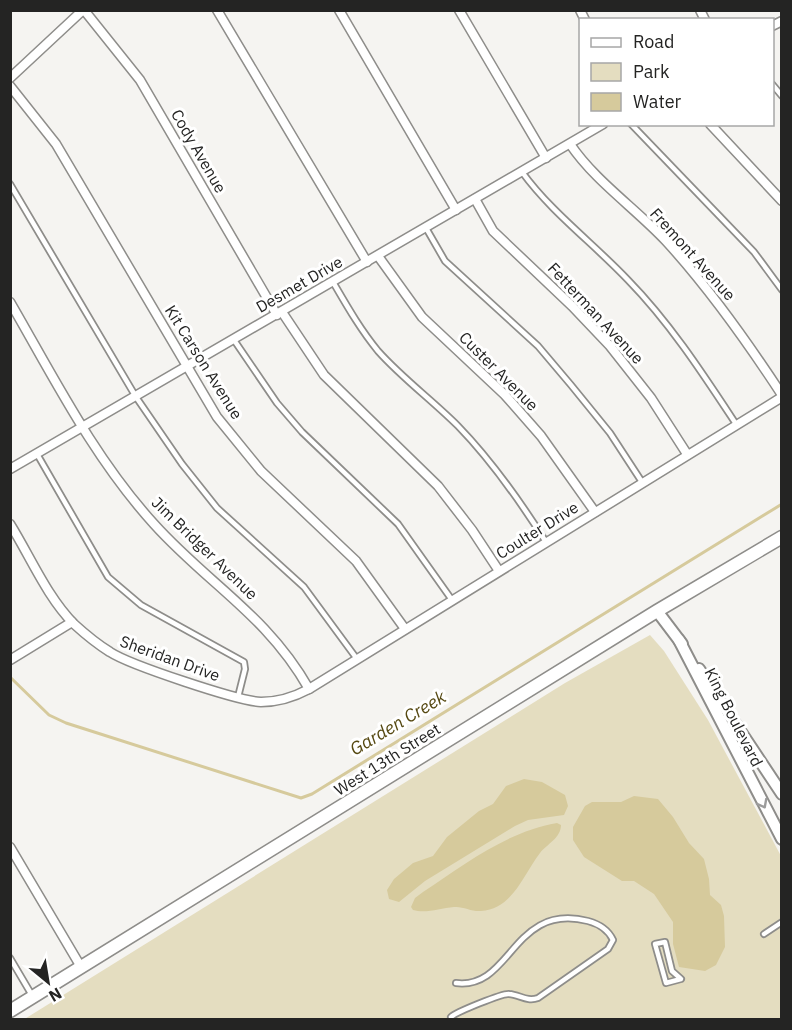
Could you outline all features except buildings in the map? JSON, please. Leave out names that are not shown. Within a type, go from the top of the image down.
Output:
[{"type":"main road","name":"West 13th Street","points":[[10,1011],[657,610],[782,537]]},
{"type":"street","points":[[10,78],[83,10]]},
{"type":"street","name":"Cody Avenue","points":[[83,10],[140,80],[280,313],[324,375],[438,486],[472,530],[499,572]]},
{"type":"street","points":[[217,10],[367,262]]},
{"type":"street","points":[[339,10],[456,210]]},
{"type":"street","points":[[459,10],[546,158]]},
{"type":"street","name":"Kit Carson Avenue","points":[[10,86],[56,144],[217,417],[261,471],[356,561],[405,629]]},
{"type":"street","name":"Desmet Drive","points":[[10,470],[600,126]]},
{"type":"street","points":[[712,126],[782,201]]},
{"type":"street","name":"Fremont Avenue","points":[[570,144],[582,162],[657,233],[698,278],[743,335],[782,396]]},
{"type":"street","name":"Fetterman Avenue","points":[[475,199],[493,231],[572,306],[610,346],[651,398],[687,454]]},
{"type":"street","name":"Custer Avenue","points":[[378,255],[422,317],[505,395],[534,428],[595,512]]},
{"type":"street","name":"Jim Bridger Avenue","points":[[10,302],[83,428],[115,476],[154,524],[261,622],[285,651],[309,689]]},
{"type":"street","name":"Coulter Drive","points":[[309,689],[782,396]]},
{"type":"street","name":"Sheridan Drive","points":[[10,524],[54,598],[72,622],[121,658],[238,697],[261,702],[275,701],[309,689]]},
{"type":"street","name":"King Boulevard","points":[[657,610],[782,794]]},
{"type":"street","points":[[11,660],[72,622]]},
{"type":"street","name":"King Boulevard","points":[[679,640],[782,839]]},
{"type":"street","points":[[10,847],[81,967]]},
{"type":"lane","points":[[633,126],[754,252],[782,290]]},
{"type":"lane","points":[[522,172],[542,200],[629,281],[698,366],[736,424]]},
{"type":"lane","points":[[10,183],[136,397],[182,464],[217,508],[304,587],[357,658]]},
{"type":"lane","points":[[426,228],[445,261],[544,354],[610,433],[642,482]]},
{"type":"lane","points":[[333,282],[357,324],[379,352],[481,452],[511,489],[546,542]]},
{"type":"lane","points":[[234,340],[277,403],[302,432],[398,524],[452,600]]},
{"type":"lane","points":[[37,454],[108,577],[141,605],[244,662],[245,669],[238,697]]},
{"type":"lane","points":[[451,1017],[463,1008],[479,1006],[507,994],[535,999],[608,949],[613,940],[604,928],[591,922],[568,919],[542,923],[523,936],[486,976],[471,983],[456,983]]},
{"type":"lane","points":[[764,934],[782,922]]},
{"type":"lane","points":[[665,942],[672,971],[681,979],[666,983],[656,945],[665,942]]},
{"type":"lane","points":[[10,958],[33,997]]},
{"type":"green space","points":[[650,635],[664,651],[708,720],[781,856],[781,1019],[23,1020],[565,683]]},
{"type":"water","points":[[524,779],[542,782],[565,795],[568,806],[564,815],[528,820],[515,826],[425,881],[399,902],[389,899],[387,890],[394,879],[413,863],[433,856],[447,837],[479,811],[493,804],[506,786]]},
{"type":"water","points":[[634,796],[658,799],[673,817],[689,843],[704,859],[710,895],[721,905],[724,916],[725,947],[716,965],[705,971],[679,967],[673,944],[673,922],[654,894],[634,881],[622,881],[584,857],[573,840],[573,827],[585,806],[592,802],[621,802]]},
{"type":"water","points":[[557,823],[561,825],[559,834],[540,853],[516,889],[501,904],[481,911],[457,907],[423,911],[413,910],[411,907],[415,898],[423,892],[487,850],[538,827]]},
{"type":"waterway","name":"Garden Creek","points":[[10,677],[49,715],[66,723],[301,798],[312,794],[782,504]]}]
